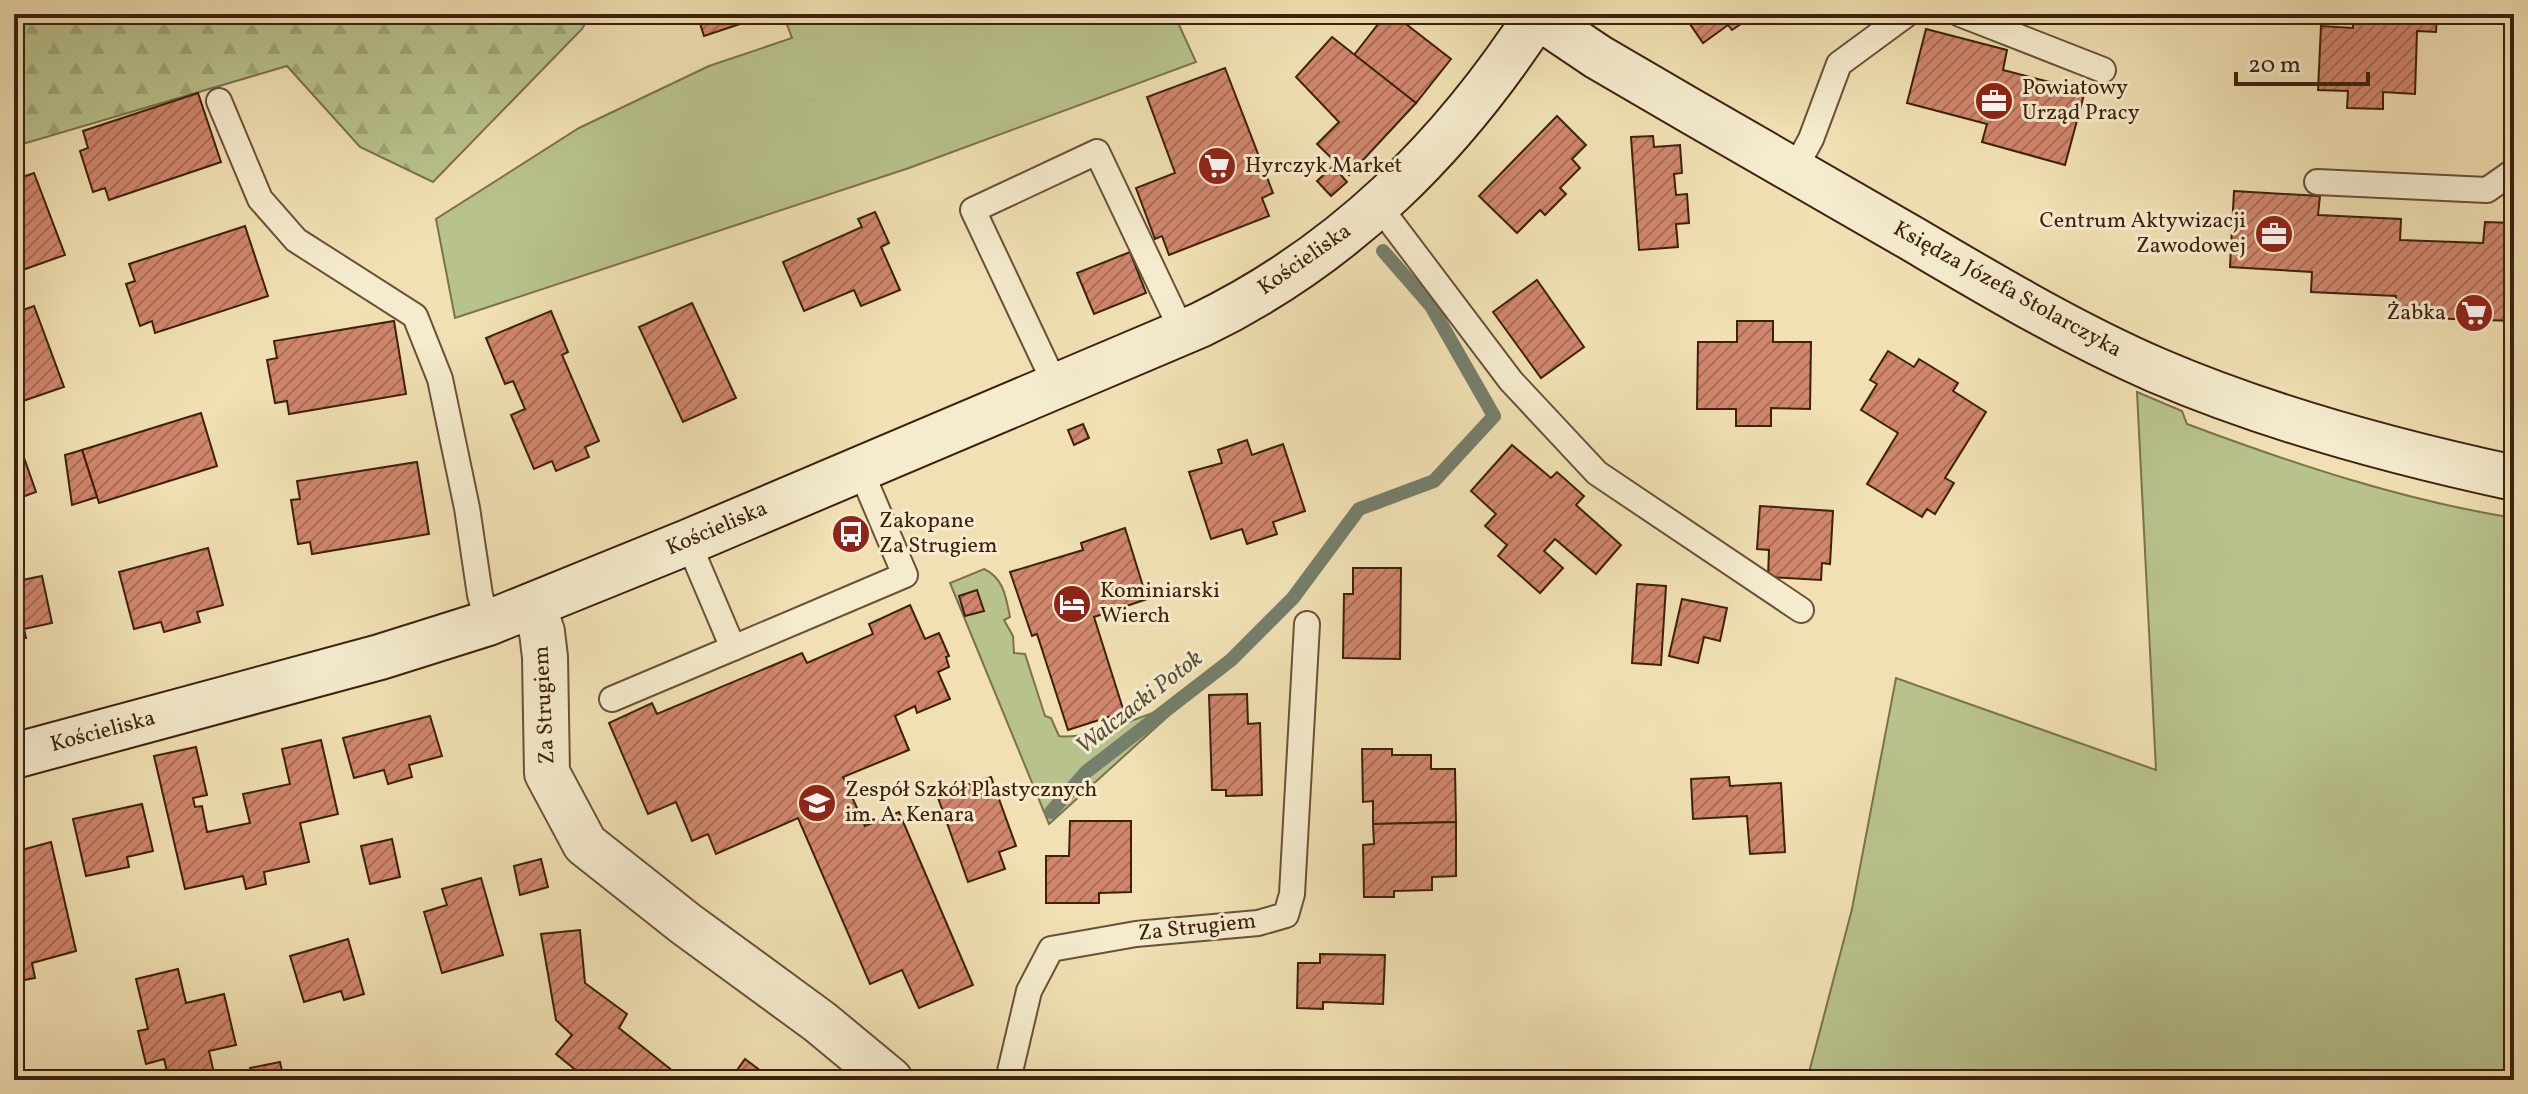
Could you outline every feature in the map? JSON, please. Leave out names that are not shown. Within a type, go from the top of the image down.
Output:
[{"type":"main road","name":"Księdza Józefa Stolarczyka","points":[[1537,15],[1598,57],[1992,285],[2076,332],[2154,369],[2230,398],[2370,443],[2514,478]]},
{"type":"main road","name":"Kościeliska","points":[[14,756],[380,657],[488,623],[1183,333],[1240,305],[1282,279],[1378,205],[1467,114],[1537,15]]},
{"type":"main road","name":"Za Strugiem","points":[[533,605],[542,632],[545,657],[547,773],[585,844],[686,924],[820,1022],[877,1069]]},
{"type":"lane","points":[[1794,170],[1811,139],[1839,64],[1907,14]]},
{"type":"lane","points":[[1960,14],[2103,70]]},
{"type":"lane","points":[[219,101],[260,199],[296,240],[415,316],[440,379],[467,508],[480,595],[488,623]]},
{"type":"lane","points":[[1056,386],[973,210],[1097,152],[1183,333]]},
{"type":"lane","points":[[2317,182],[2487,190],[2514,171]]},
{"type":"lane","points":[[1378,205],[1511,381],[1597,473],[1801,610]]},
{"type":"lane","points":[[612,699],[905,575],[860,469]]},
{"type":"lane","points":[[688,542],[733,648]]},
{"type":"lane","name":"Za Strugiem","points":[[1008,1080],[1029,991],[1051,949],[1136,934],[1258,923],[1286,915],[1292,894],[1307,624]]},
{"type":"green space","points":[[14,14],[591,14],[582,29],[433,182],[360,147],[287,66],[16,146]]},
{"type":"green space","points":[[783,14],[1174,14],[1196,62],[909,168],[455,318],[436,219],[579,128],[709,66],[792,38]]},
{"type":"green space","points":[[2137,392],[2182,411],[2187,424],[2308,467],[2390,491],[2514,518],[2514,1080],[1807,1080],[1852,909],[1896,678],[2156,770]]},
{"type":"green space","points":[[984,569],[996,578],[1003,589],[1010,617],[1004,620],[1013,636],[1014,653],[1025,654],[1045,716],[1051,718],[1059,736],[1104,730],[1186,700],[1049,824],[950,583]]},
{"type":"building","points":[[697,14],[750,14],[752,20],[704,36]]},
{"type":"building","points":[[1386,14],[1393,14],[1451,59],[1416,103],[1354,55]]},
{"type":"building","points":[[1683,14],[1756,14],[1732,30],[1728,25],[1703,43]]},
{"type":"building","points":[[2353,14],[2437,14],[2436,32],[2417,31],[2415,94],[2383,92],[2383,109],[2347,108],[2348,91],[2318,90],[2321,26],[2353,28]]},
{"type":"building","points":[[1926,29],[2007,50],[2003,70],[2085,91],[2065,165],[1982,142],[1987,124],[1907,103]]},
{"type":"building","points":[[1332,37],[1416,103],[1349,175],[1317,144],[1339,122],[1296,77]]},
{"type":"building","name":"Hyrczyk Market","points":[[1225,68],[1273,193],[1262,198],[1269,216],[1169,255],[1162,236],[1155,239],[1136,188],[1175,173],[1147,97]]},
{"type":"building","points":[[198,93],[221,162],[109,200],[105,188],[93,192],[80,151],[88,148],[83,131]]},
{"type":"building","points":[[1557,116],[1586,145],[1572,159],[1580,168],[1560,188],[1566,194],[1545,215],[1540,210],[1517,233],[1479,196]]},
{"type":"building","points":[[1653,136],[1654,147],[1680,145],[1682,173],[1674,174],[1676,195],[1687,194],[1689,223],[1676,224],[1678,247],[1639,250],[1631,137]]},
{"type":"building","points":[[1333,166],[1347,182],[1331,196],[1317,181]]},
{"type":"building","points":[[34,173],[65,255],[14,273],[14,180]]},
{"type":"building","points":[[2234,191],[2320,196],[2318,215],[2401,219],[2400,240],[2483,243],[2485,222],[2514,223],[2514,321],[2395,317],[2396,296],[2311,292],[2312,272],[2230,267]]},
{"type":"building","points":[[875,212],[889,243],[881,247],[900,290],[861,306],[854,290],[804,311],[783,262],[862,227],[858,219]]},
{"type":"building","points":[[245,226],[268,296],[155,333],[152,321],[140,326],[126,284],[135,281],[129,264]]},
{"type":"building","points":[[1130,252],[1146,293],[1094,314],[1077,273]]},
{"type":"building","points":[[1537,280],[1584,347],[1541,378],[1493,312]]},
{"type":"building","points":[[14,286],[23,310],[34,306],[64,387],[14,404]]},
{"type":"building","points":[[692,303],[736,398],[683,422],[639,327]]},
{"type":"building","points":[[551,311],[568,352],[562,355],[599,441],[585,447],[589,457],[556,471],[552,461],[534,469],[511,415],[525,409],[513,381],[505,384],[486,338]]},
{"type":"building","points":[[394,321],[406,394],[289,414],[287,401],[275,403],[267,360],[277,358],[274,341]]},
{"type":"building","points":[[1737,321],[1773,321],[1773,342],[1811,342],[1810,409],[1771,408],[1771,426],[1736,426],[1736,409],[1697,409],[1698,342],[1737,342]]},
{"type":"building","points":[[1888,351],[1914,367],[1919,359],[1958,383],[1953,391],[1986,412],[1945,478],[1954,483],[1935,514],[1927,509],[1922,517],[1867,484],[1898,433],[1861,410],[1877,384],[1870,380]]},
{"type":"building","points":[[201,413],[217,466],[99,503],[82,450]]},
{"type":"building","points":[[1083,424],[1089,438],[1074,445],[1068,430]]},
{"type":"building","points":[[1247,440],[1252,455],[1283,444],[1305,511],[1273,522],[1277,534],[1247,544],[1242,529],[1211,539],[1189,472],[1222,463],[1218,450]]},
{"type":"building","points":[[1512,445],[1551,478],[1557,472],[1584,496],[1576,505],[1621,545],[1596,574],[1555,539],[1544,551],[1563,568],[1540,593],[1498,556],[1507,545],[1485,526],[1496,514],[1471,491]]},
{"type":"building","points":[[82,450],[97,497],[72,505],[65,455]]},
{"type":"building","points":[[22,452],[36,492],[14,500],[14,455]]},
{"type":"building","points":[[417,462],[429,534],[312,554],[310,542],[298,544],[291,500],[300,499],[297,481]]},
{"type":"building","points":[[1760,506],[1833,511],[1830,564],[1822,563],[1821,580],[1768,577],[1769,550],[1757,549]]},
{"type":"building","points":[[1125,528],[1147,599],[1094,617],[1124,712],[1068,730],[1037,634],[1032,636],[1010,572],[1083,550],[1081,543]]},
{"type":"building","points":[[208,548],[223,605],[197,612],[200,622],[164,632],[161,622],[134,629],[119,572]]},
{"type":"building","points":[[19,566],[22,580],[42,576],[52,623],[24,629],[26,638],[14,640],[14,567]]},
{"type":"building","points":[[1353,568],[1401,568],[1400,659],[1343,658],[1344,594],[1353,594]]},
{"type":"building","points":[[1637,584],[1666,586],[1661,665],[1632,663]]},
{"type":"building","points":[[977,590],[984,611],[965,616],[959,596]]},
{"type":"building","points":[[1682,599],[1727,608],[1720,641],[1704,637],[1698,663],[1669,656]]},
{"type":"building","points":[[910,605],[925,639],[939,633],[949,656],[946,657],[949,667],[938,672],[950,699],[917,713],[915,706],[895,716],[909,750],[843,777],[865,826],[899,812],[973,985],[919,1008],[902,970],[870,984],[798,818],[716,854],[708,834],[692,841],[676,802],[648,814],[609,723],[652,703],[657,714],[802,653],[807,663],[873,634],[869,624]]},
{"type":"building","points":[[1247,694],[1248,724],[1260,723],[1262,795],[1226,796],[1226,790],[1212,790],[1209,695]]},
{"type":"building","points":[[430,716],[442,756],[409,765],[412,777],[388,784],[384,770],[354,778],[343,738]]},
{"type":"building","points":[[321,740],[338,814],[300,823],[309,862],[264,872],[266,884],[246,889],[243,876],[185,889],[154,756],[196,747],[207,795],[193,798],[195,807],[202,806],[207,832],[250,823],[243,794],[290,784],[282,749]]},
{"type":"building","points":[[1362,749],[1392,749],[1392,755],[1431,755],[1431,769],[1455,769],[1456,822],[1373,824],[1373,801],[1363,802]]},
{"type":"building","points":[[991,777],[1016,846],[999,852],[1005,869],[968,882],[937,795]]},
{"type":"building","points":[[1729,777],[1730,786],[1781,783],[1785,852],[1750,854],[1747,816],[1693,819],[1691,779]]},
{"type":"building","points":[[142,804],[153,851],[127,857],[129,867],[86,876],[73,819]]},
{"type":"building","points":[[1070,821],[1131,821],[1131,892],[1099,893],[1099,903],[1046,903],[1046,856],[1069,856]]},
{"type":"building","points":[[1456,822],[1456,876],[1432,877],[1432,890],[1394,891],[1394,897],[1364,897],[1363,845],[1374,844],[1373,824]]},
{"type":"building","points":[[392,839],[400,877],[370,884],[361,846]]},
{"type":"building","points":[[51,842],[76,951],[32,963],[35,978],[14,982],[14,852]]},
{"type":"building","points":[[541,859],[548,887],[520,895],[514,866]]},
{"type":"building","points":[[481,878],[503,955],[442,973],[424,912],[447,905],[442,889]]},
{"type":"building","points":[[580,930],[585,983],[627,1014],[619,1028],[684,1080],[588,1080],[556,1054],[572,1035],[556,1020],[541,934]]},
{"type":"building","points":[[348,939],[364,994],[344,1000],[341,991],[304,1002],[290,956]]},
{"type":"building","points":[[1320,954],[1385,955],[1383,1004],[1323,1002],[1323,1009],[1297,1008],[1298,963],[1320,963]]},
{"type":"building","points":[[178,969],[186,1003],[224,994],[236,1045],[209,1051],[215,1078],[169,1080],[164,1059],[146,1064],[138,1031],[148,1029],[136,979]]},
{"type":"building","points":[[745,1059],[773,1080],[730,1080]]},
{"type":"building","points":[[280,1062],[284,1080],[253,1080],[250,1068]]},
{"type":"waterway","name":"Walczacki Potok","points":[[1051,812],[1086,772],[1231,660],[1293,598],[1359,509],[1434,481],[1494,416],[1431,306],[1383,251]]},
{"type":"place","name":"Powiatowy Urząd Pracy","points":[[1994,101]]},
{"type":"place","name":"Hyrczyk Market","points":[[1217,166]]},
{"type":"place","name":"Centrum Aktywizacji Zawodowej","points":[[2274,234]]},
{"type":"place","name":"Żabka","points":[[2474,313]]},
{"type":"place","name":"Zakopane Za Strugiem","points":[[851,534]]},
{"type":"place","name":"Kominiarski Wierch","points":[[1072,604]]},
{"type":"place","name":"Zespół Szkół Plastycznych im. A. Kenara","points":[[817,803]]}]
